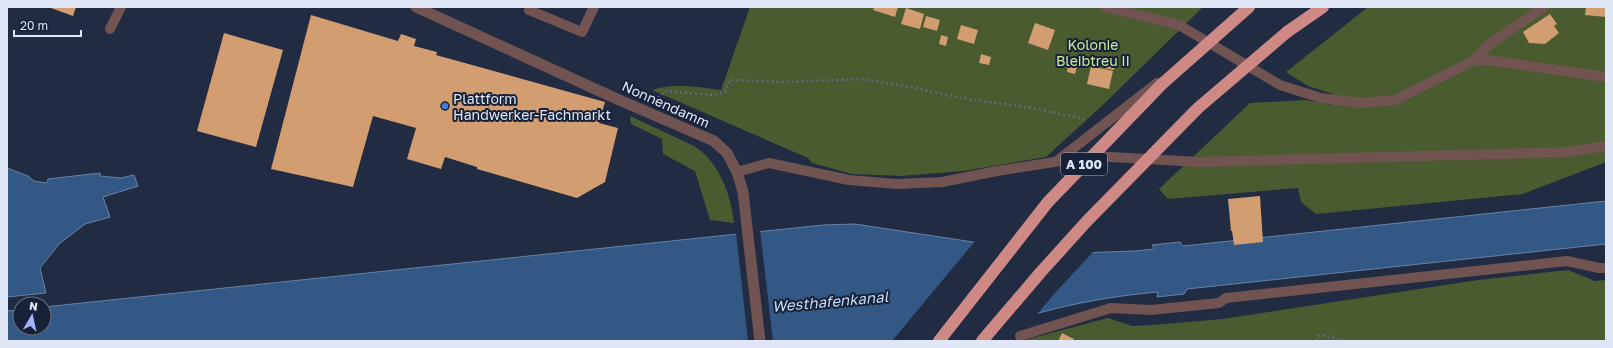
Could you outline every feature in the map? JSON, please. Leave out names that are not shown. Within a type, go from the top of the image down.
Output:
[{"type":"highway","name":"A 100","points":[[939,341],[1048,202],[1162,84],[1249,7]]},
{"type":"highway","name":"A 100","points":[[982,341],[1087,221],[1198,108],[1287,32],[1323,7]]},
{"type":"street","name":"Nonnendamm","points":[[416,7],[714,141],[727,153],[737,172],[746,212],[760,341]]},
{"type":"lane","points":[[110,29],[122,7]]},
{"type":"lane","points":[[529,10],[582,32],[594,7]]},
{"type":"lane","points":[[1106,7],[1179,25],[1280,85],[1321,98],[1361,103],[1396,100],[1473,61],[1491,42],[1544,7]]},
{"type":"lane","points":[[1056,162],[1210,43]]},
{"type":"lane","points":[[1473,61],[1488,60],[1606,78]]},
{"type":"lane","points":[[737,172],[769,163],[848,180],[898,184],[942,182],[1093,156],[1199,162],[1568,152],[1606,146]]},
{"type":"lane","points":[[1020,336],[1111,308],[1152,310],[1212,304],[1219,303],[1226,298],[1567,261],[1599,268],[1606,268]]},
{"type":"path","points":[[645,111],[665,91],[713,95],[725,92],[730,80],[784,82],[862,79],[961,98],[1033,108],[1105,124]]},
{"type":"path","points":[[1316,341],[1318,336],[1343,341]]},
{"type":"green space","name":"Kolonie Bleibtreu II","points":[[750,7],[1203,7],[1106,102],[1046,157],[964,171],[901,176],[852,174],[812,163],[808,158],[652,90],[669,86],[678,86],[721,90]]},
{"type":"green space","points":[[1368,7],[1606,7],[1606,162],[1523,194],[1316,214],[1301,202],[1298,188],[1168,199],[1159,189],[1250,103],[1306,100],[1332,105],[1333,94],[1308,86],[1286,72]]},
{"type":"green space","points":[[630,116],[694,146],[703,153],[717,170],[727,190],[734,223],[710,220],[695,171],[663,154],[662,139],[631,124]]},
{"type":"green space","points":[[1568,270],[1595,281],[1606,280],[1606,341],[1073,341],[1074,339],[1062,333],[1058,341],[1021,341],[1108,318],[1132,326],[1222,319],[1478,280]]},
{"type":"water","points":[[7,168],[28,176],[34,181],[47,183],[48,179],[100,173],[100,176],[121,178],[134,175],[138,186],[103,197],[110,217],[85,224],[59,244],[40,268],[46,293],[7,297]]},
{"type":"water","name":"Westhafenkanal","points":[[1606,201],[1606,244],[1187,289],[1184,294],[1157,297],[1158,292],[1106,298],[1031,315],[981,331],[957,341],[7,341],[7,311],[12,311],[12,336],[52,336],[52,306],[823,225],[855,224],[1032,251],[1078,253],[1135,251],[1154,249],[1152,245],[1180,242],[1183,246]]},
{"type":"pier","points":[[760,230],[773,341],[748,341],[736,233]]},
{"type":"pier","points":[[976,240],[1050,251],[1094,251],[1053,295],[1035,317],[981,333],[962,341],[892,341]]},
{"type":"building","points":[[48,7],[76,7],[73,16]]},
{"type":"building","points":[[874,7],[898,7],[895,17],[873,10]]},
{"type":"building","points":[[1586,7],[1606,7],[1606,17],[1585,15]]},
{"type":"building","points":[[906,8],[924,14],[920,29],[901,24]]},
{"type":"building","points":[[1550,14],[1557,24],[1554,26],[1559,33],[1545,44],[1529,43],[1523,32]]},
{"type":"building","name":"Plattform Handwerker-Fachmarkt","points":[[311,15],[398,41],[401,34],[416,39],[414,46],[437,52],[436,55],[605,102],[599,123],[618,128],[605,182],[577,198],[477,169],[477,167],[445,157],[441,169],[407,159],[416,128],[373,116],[353,187],[271,169]]},
{"type":"building","points":[[926,16],[940,20],[937,31],[923,27]]},
{"type":"building","points":[[1035,23],[1055,30],[1048,50],[1028,43]]},
{"type":"building","points":[[961,25],[978,30],[974,44],[957,39]]},
{"type":"building","points":[[224,33],[283,50],[256,147],[197,131]]},
{"type":"building","points":[[941,35],[948,37],[946,46],[939,44]]},
{"type":"building","points":[[981,54],[991,57],[989,65],[979,63]]},
{"type":"building","points":[[1105,60],[1116,62],[1114,70],[1103,68]]},
{"type":"building","points":[[1068,64],[1077,66],[1075,74],[1067,72]]},
{"type":"building","points":[[1091,66],[1113,71],[1109,89],[1087,84]]},
{"type":"building","points":[[1260,196],[1263,242],[1234,245],[1228,199]]},
{"type":"building","points":[[1062,333],[1074,339],[1073,341],[1058,341]]},
{"type":"place","name":"Plattform Handwerker-Fachmarkt","points":[[445,106]]}]
